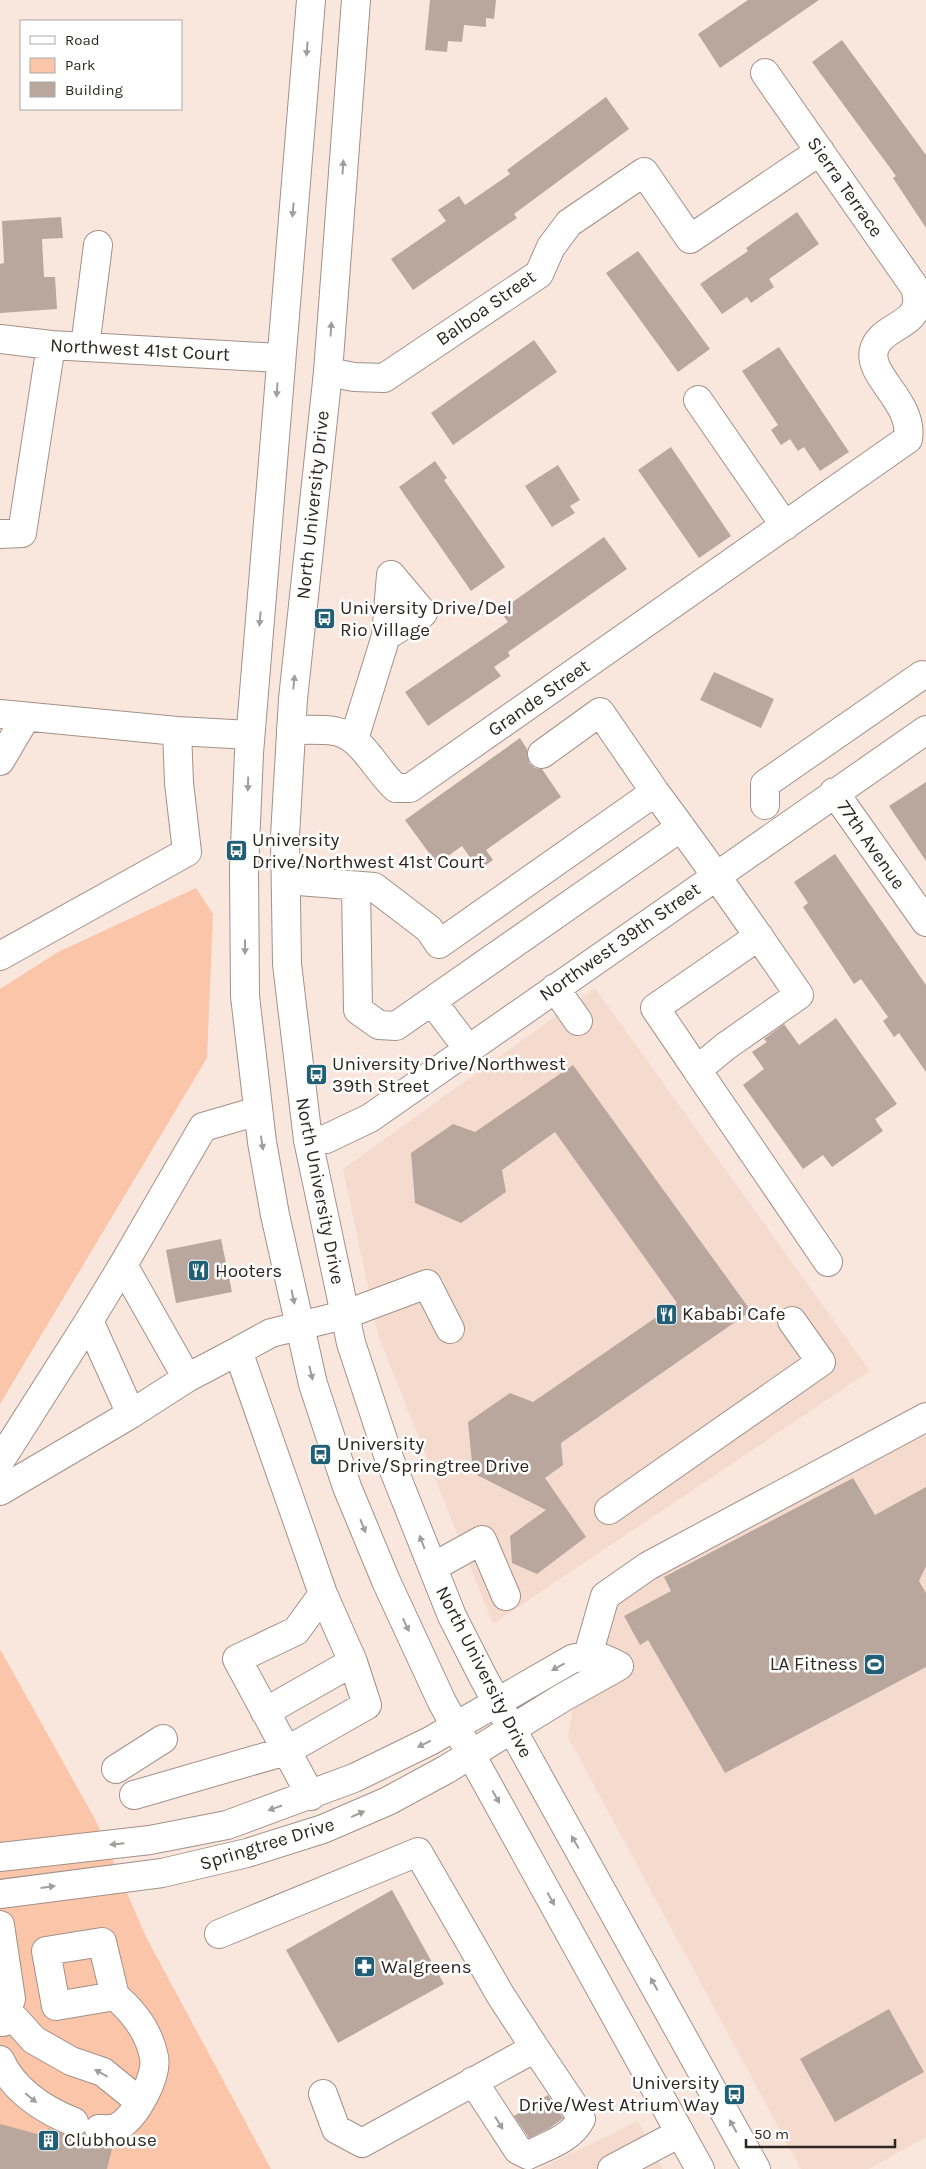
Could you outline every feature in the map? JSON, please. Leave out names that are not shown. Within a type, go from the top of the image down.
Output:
[{"type":"street","points":[[311,0],[279,358],[249,744],[244,869],[245,996],[258,1111],[275,1215],[313,1384],[347,1487],[386,1581],[456,1726],[700,2169]]},
{"type":"street","name":"North University Drive","points":[[356,0],[328,372],[292,719],[288,819],[285,836],[287,964],[308,1140],[350,1343],[390,1458],[452,1616],[497,1702],[756,2169]]},
{"type":"street","name":"Sierra Terrace","points":[[766,73],[916,289],[917,304]]},
{"type":"street","name":"Balboa Street","points":[[328,372],[354,377],[384,378],[539,274],[551,247],[569,223],[644,172],[690,239],[820,151]]},
{"type":"street","points":[[85,347],[98,245]]},
{"type":"street","name":"Grande Street","points":[[354,739],[384,778],[396,788],[410,788],[908,439],[918,434],[876,368],[873,351],[880,337],[914,314],[917,304]]},
{"type":"street","name":"Northwest 41st Court","points":[[0,338],[51,345],[279,358]]},
{"type":"street","points":[[11,534],[51,345]]},
{"type":"street","points":[[698,400],[785,526]]},
{"type":"street","points":[[257,649],[268,664],[267,695],[277,707],[292,719],[336,731],[354,739],[386,636],[391,575]]},
{"type":"street","points":[[766,805],[765,784],[922,675],[926,676]]},
{"type":"street","points":[[542,754],[600,712],[655,792],[717,874],[799,995],[726,1046],[697,1070]]},
{"type":"street","points":[[0,761],[13,716],[177,731],[249,744],[278,765],[276,803],[288,819]]},
{"type":"street","name":"Northwest 39th Street","points":[[308,1140],[326,1139],[370,1118],[834,792],[926,730]]},
{"type":"street","points":[[0,956],[187,852],[179,783],[177,731]]},
{"type":"street","points":[[286,880],[374,887],[429,929],[439,944],[655,792]]},
{"type":"street","name":"77th Avenue","points":[[834,792],[926,922]]},
{"type":"street","points":[[356,886],[358,1010],[379,1025],[396,1026],[681,827]]},
{"type":"street","points":[[759,936],[655,1008],[828,1262]]},
{"type":"street","points":[[555,988],[578,1021]]},
{"type":"street","points":[[432,1001],[468,1050]]},
{"type":"street","points":[[0,1461],[123,1265],[203,1127],[258,1111]]},
{"type":"street","points":[[123,1265],[187,1378]]},
{"type":"street","points":[[0,1491],[131,1414],[187,1378],[271,1333],[344,1315],[427,1284],[450,1329]]},
{"type":"street","points":[[88,1321],[131,1414]]},
{"type":"street","points":[[609,1510],[821,1362],[792,1321]]},
{"type":"street","points":[[134,1795],[286,1751],[367,1705],[352,1662],[323,1594],[238,1351]]},
{"type":"street","points":[[588,1655],[605,1596],[641,1571],[926,1418]]},
{"type":"street","points":[[432,1567],[482,1540],[506,1596]]},
{"type":"street","points":[[311,1796],[237,1659],[296,1631],[323,1594]]},
{"type":"street","name":"Springtree Drive","points":[[0,1857],[150,1840],[227,1825],[311,1796],[354,1778],[456,1726],[572,1659],[588,1655],[604,1658],[619,1666],[472,1754],[380,1804],[324,1829],[255,1851],[162,1873],[0,1894]]},
{"type":"street","points":[[265,1712],[352,1662]]},
{"type":"street","points":[[116,1769],[163,1739]]},
{"type":"street","points":[[219,1934],[418,1852],[501,1996],[576,2108],[581,2119],[576,2129],[566,2137],[528,2155],[518,2150],[473,2081]]},
{"type":"street","points":[[0,1925],[12,1999],[4,2019]]},
{"type":"street","points":[[0,2060],[15,2083],[30,2099],[55,2114],[87,2125],[110,2130],[119,2126],[140,2102],[152,2078],[155,2058],[143,2027],[128,2007],[115,1996],[102,1942],[46,1950],[56,2006]]},
{"type":"street","points":[[4,2019],[56,2006],[115,1996]]},
{"type":"street","points":[[4,2019],[34,2040],[71,2061],[103,2072],[140,2102]]},
{"type":"street","points":[[323,2094],[336,2129],[362,2143],[535,2048]]},
{"type":"street","points":[[612,2169],[680,2132]]},
{"type":"shaded area","points":[[595,988],[870,1371],[493,1624],[378,1335],[343,1169]]},
{"type":"shaded area","points":[[926,1406],[926,2137],[869,2169],[801,2169],[568,1737],[592,1587]]},
{"type":"shaded area","points":[[638,2121],[663,2169],[539,2169]]},
{"type":"green space","points":[[196,888],[213,914],[207,1058],[0,1404],[0,989],[58,952]]},
{"type":"green space","points":[[0,1649],[96,1821],[146,1937],[271,2169],[0,2169]]},
{"type":"building","points":[[430,0],[496,0],[494,19],[486,18],[486,27],[464,25],[462,42],[448,41],[447,52],[425,50]]},
{"type":"building","points":[[748,0],[819,0],[720,68],[698,34]]},
{"type":"building","points":[[842,40],[926,155],[926,228],[893,178],[896,176],[812,62]]},
{"type":"building","points":[[606,97],[629,129],[514,214],[517,218],[413,290],[391,259],[446,221],[438,210],[459,196],[465,205],[510,174],[507,170]]},
{"type":"building","points":[[797,212],[819,244],[769,279],[774,287],[751,303],[747,297],[722,314],[700,284],[748,251],[746,248]]},
{"type":"building","points":[[61,217],[63,238],[42,239],[44,277],[55,277],[57,309],[0,313],[0,264],[4,263],[2,221]]},
{"type":"building","points":[[638,251],[710,349],[678,372],[606,273]]},
{"type":"building","points":[[534,340],[557,372],[453,445],[431,413]]},
{"type":"building","points":[[779,347],[849,452],[820,471],[804,447],[798,451],[790,439],[781,445],[771,430],[778,425],[742,371]]},
{"type":"building","points":[[671,447],[731,536],[699,558],[638,470]]},
{"type":"building","points":[[435,461],[447,478],[444,480],[505,567],[471,591],[399,487]]},
{"type":"building","points":[[558,465],[580,500],[570,506],[575,513],[552,527],[525,486]]},
{"type":"building","points":[[604,537],[627,569],[508,652],[510,656],[494,667],[501,676],[428,726],[405,692],[508,622],[500,611]]},
{"type":"building","points":[[714,672],[774,699],[761,728],[700,700]]},
{"type":"building","points":[[520,738],[527,749],[529,763],[535,768],[542,769],[561,797],[486,850],[493,860],[479,870],[462,846],[437,864],[405,820]]},
{"type":"building","points":[[926,782],[926,861],[889,806]]},
{"type":"building","points":[[835,854],[926,985],[926,1072],[899,1033],[894,1037],[883,1021],[888,1017],[861,979],[854,984],[803,907],[808,903],[794,882]]},
{"type":"building","points":[[836,1018],[897,1104],[875,1119],[883,1131],[832,1167],[823,1155],[803,1169],[743,1085],[764,1069],[752,1052],[767,1042],[764,1039],[784,1024],[799,1045]]},
{"type":"building","points":[[573,1065],[751,1311],[561,1443],[563,1465],[545,1478],[586,1537],[537,1574],[512,1563],[510,1536],[546,1510],[473,1473],[468,1422],[510,1393],[533,1402],[677,1303],[555,1132],[502,1170],[506,1192],[461,1223],[415,1203],[411,1153],[453,1124],[475,1132]]},
{"type":"building","name":"Hooters","points":[[221,1239],[232,1292],[176,1303],[166,1250]]},
{"type":"building","points":[[853,1478],[875,1515],[926,1487],[926,1566],[919,1581],[926,1593],[926,1667],[725,1773],[648,1640],[640,1645],[624,1616],[671,1591],[664,1577]]},
{"type":"building","name":"Walgreens","points":[[392,1890],[444,1984],[338,2043],[286,1950]]},
{"type":"building","points":[[889,2009],[924,2072],[835,2122],[800,2059]]},
{"type":"building","points":[[548,2095],[563,2118],[550,2128],[529,2138],[514,2116]]},
{"type":"building","name":"Clubhouse","points":[[0,2124],[45,2136],[48,2128],[68,2136],[76,2137],[84,2133],[91,2143],[112,2149],[107,2169],[0,2169]]},
{"type":"place","name":"University Drive/Del Rio Village","points":[[324,619]]},
{"type":"place","name":"University Drive/Northwest 41st Court","points":[[236,851]]},
{"type":"place","name":"University Drive/Northwest 39th Street","points":[[316,1075]]},
{"type":"place","name":"Hooters","points":[[199,1271]]},
{"type":"place","name":"Kababi Cafe","points":[[666,1314]]},
{"type":"place","name":"University Drive/Springtree Drive","points":[[321,1455]]},
{"type":"place","name":"LA Fitness","points":[[874,1664]]},
{"type":"place","name":"Walgreens","points":[[365,1967]]},
{"type":"place","name":"University Drive/West Atrium Way","points":[[735,2094]]},
{"type":"place","name":"Clubhouse","points":[[48,2140]]}]
